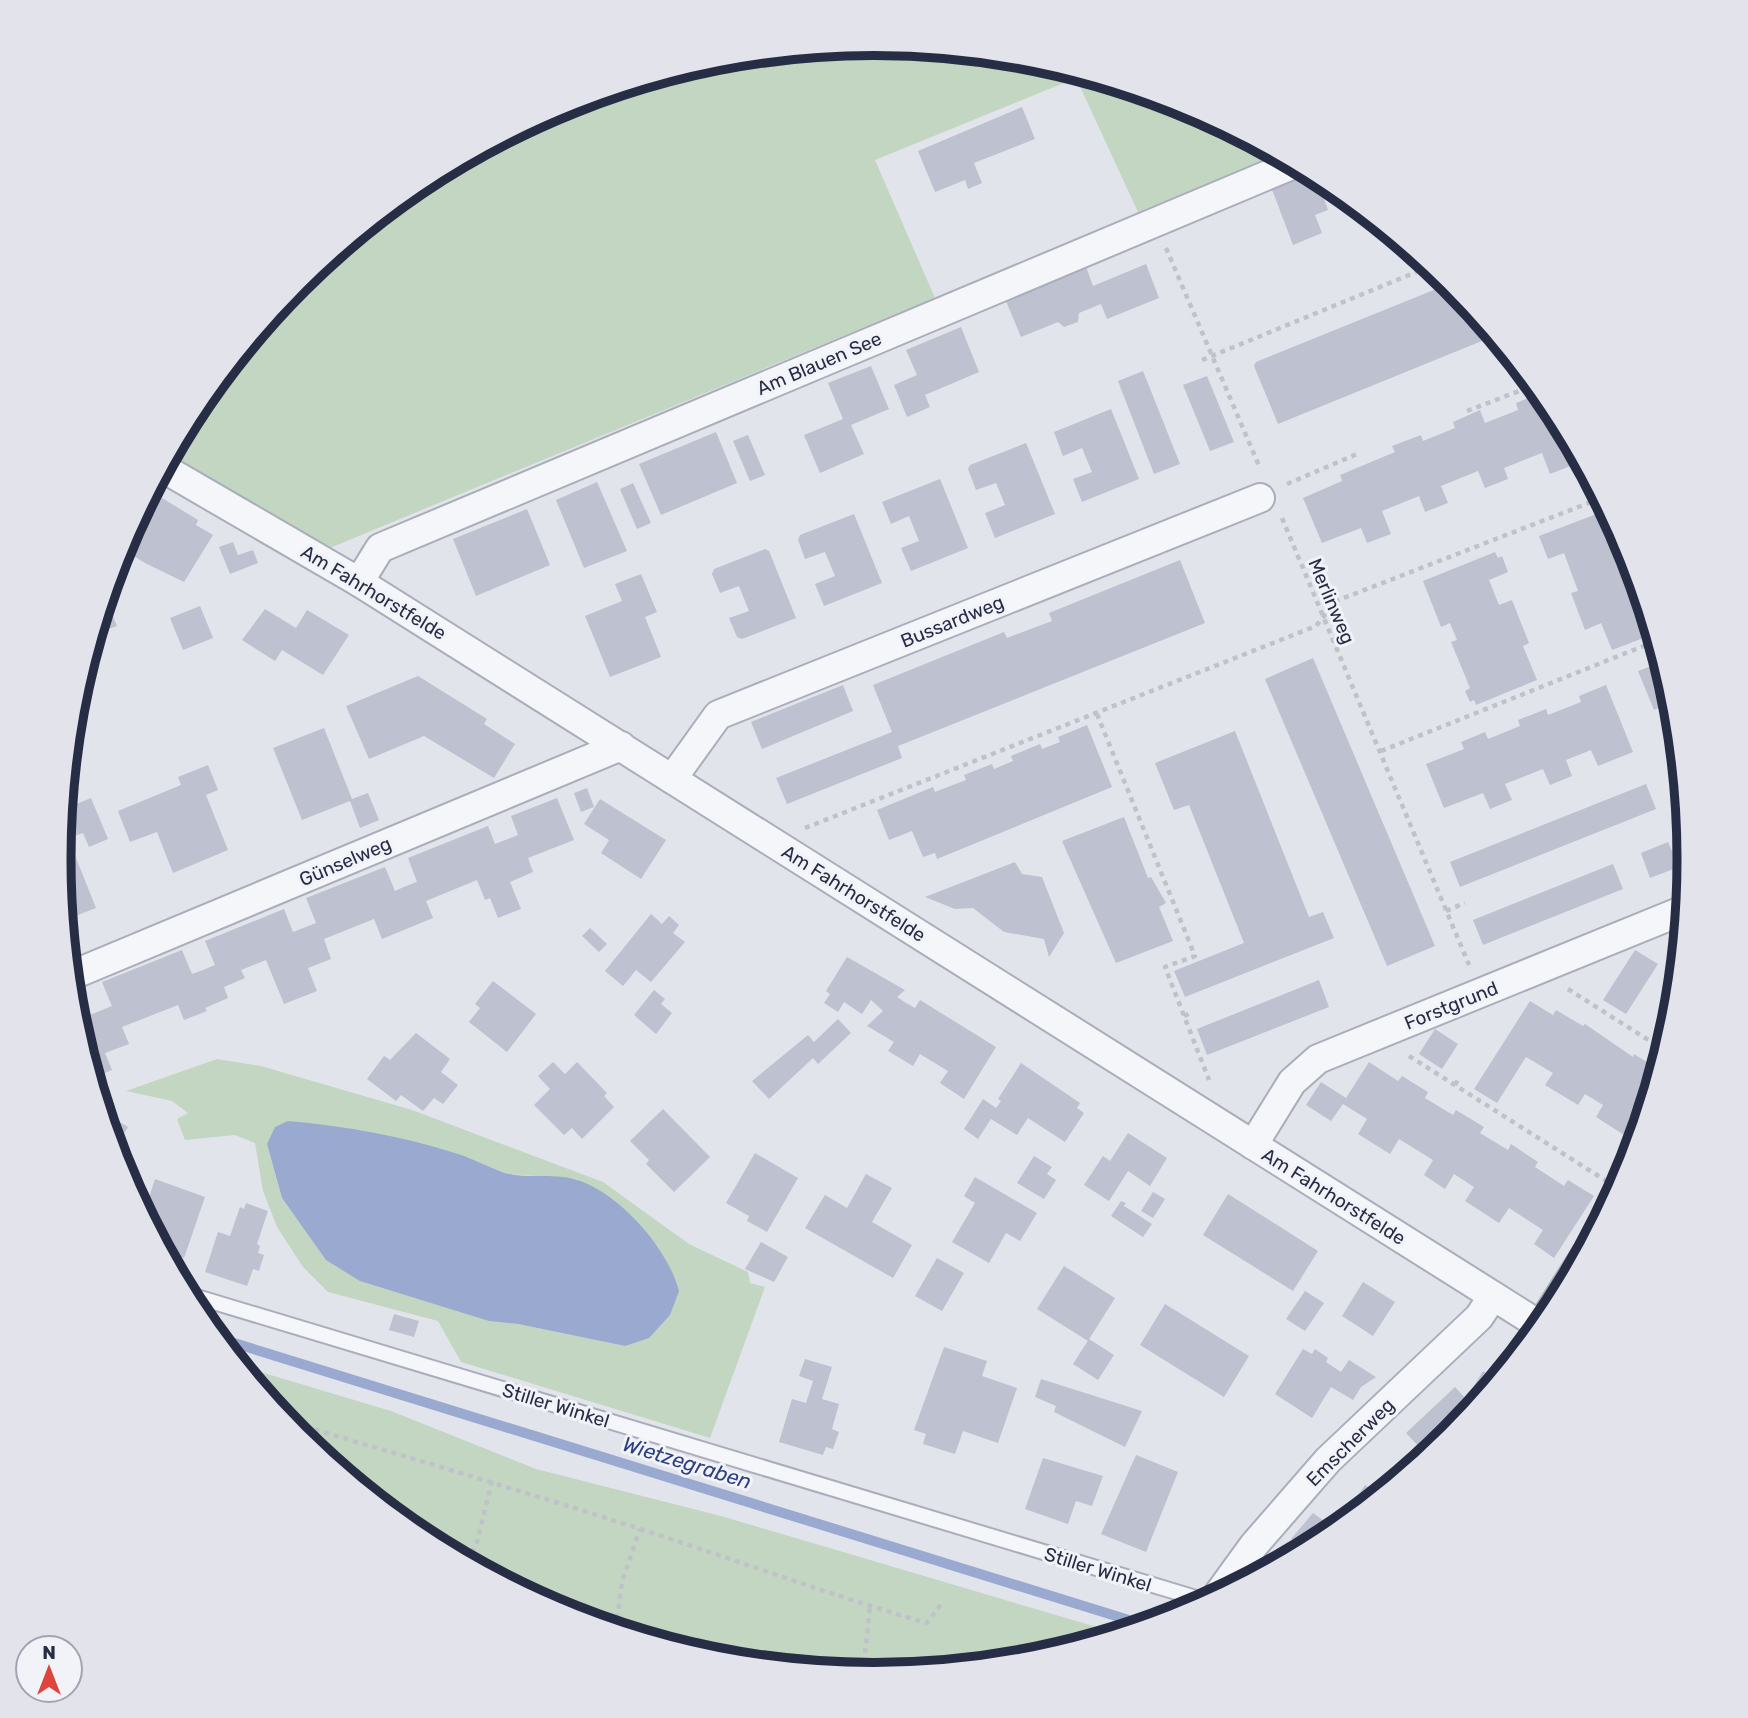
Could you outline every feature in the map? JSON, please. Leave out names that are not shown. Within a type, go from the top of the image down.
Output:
[{"type":"street","name":"Am Blauen See","points":[[359,582],[380,548],[1282,168]]},
{"type":"street","name":"Am Fahrhorstfelde","points":[[171,473],[359,582],[1531,1320]]},
{"type":"street","name":"Bussardweg","points":[[672,779],[718,715],[1265,494]]},
{"type":"street","name":"Günselweg","points":[[79,972],[621,746]]},
{"type":"street","name":"Forstgrund","points":[[1253,1145],[1304,1068],[1318,1059],[1675,914]]},
{"type":"street","name":"Emscherweg","points":[[1230,1579],[1254,1545],[1328,1460],[1479,1317],[1493,1296]]},
{"type":"lane","name":"Stiller Winkel","points":[[202,1299],[1191,1596]]},
{"type":"path","name":"Merlinweg","points":[[1155,222],[1212,356],[1265,494],[1323,615],[1480,993]]},
{"type":"path","points":[[1202,359],[1420,271]]},
{"type":"path","points":[[1467,411],[1525,389]]},
{"type":"path","points":[[1265,494],[1357,454]]},
{"type":"path","points":[[772,842],[1316,626],[1336,601],[1592,501]]},
{"type":"path","points":[[1381,751],[1648,644]]},
{"type":"path","points":[[1097,714],[1195,956],[1165,967],[1212,1089]]},
{"type":"path","points":[[1446,911],[1465,903]]},
{"type":"path","points":[[1547,966],[1556,981],[1655,1044]]},
{"type":"path","points":[[1184,1016],[1191,1013]]},
{"type":"path","points":[[1636,1032],[1641,1024]]},
{"type":"path","points":[[1376,1035],[1609,1182]]},
{"type":"path","points":[[1455,1085],[1459,1078]]},
{"type":"path","points":[[306,1427],[492,1481],[870,1607],[927,1623],[941,1604]]},
{"type":"path","points":[[470,1553],[476,1546],[492,1481]]},
{"type":"path","points":[[617,1619],[622,1582],[640,1529]]},
{"type":"path","points":[[864,1662],[870,1607]]},
{"type":"green space","points":[[874,56],[979,63],[1070,80],[875,160],[935,298],[325,550],[175,465],[206,413],[237,370],[306,291],[385,222],[428,191],[472,164],[567,117],[666,83],[717,71],[821,58]]},
{"type":"green space","points":[[1078,82],[1181,117],[1268,160],[1138,212]]},
{"type":"green space","points":[[217,1059],[261,1066],[412,1110],[603,1182],[689,1244],[748,1272],[750,1283],[765,1287],[710,1438],[461,1362],[438,1321],[328,1292],[303,1267],[277,1227],[263,1191],[255,1143],[235,1135],[185,1140],[177,1119],[188,1113],[172,1101],[126,1091]],"holes":[[[288,1121],[389,1136],[455,1153],[508,1174],[576,1179],[605,1196],[625,1346],[518,1324],[489,1321],[326,1259],[282,1198],[267,1144]]]},
{"type":"green space","points":[[255,1370],[391,1411],[536,1469],[721,1516],[1102,1629],[1031,1647],[979,1655],[874,1662],[769,1655],[666,1635],[567,1601],[472,1554],[428,1527],[345,1463],[306,1427]]},
{"type":"water","points":[[288,1121],[394,1137],[461,1155],[505,1173],[565,1177],[591,1185],[624,1208],[653,1240],[664,1257],[679,1291],[670,1315],[649,1338],[625,1346],[518,1324],[489,1321],[360,1281],[326,1260],[282,1198],[267,1144],[275,1127]]},
{"type":"building","points":[[1022,107],[1035,139],[974,163],[982,183],[968,189],[965,180],[935,192],[918,151]]},
{"type":"building","points":[[1294,175],[1326,195],[1323,196],[1328,210],[1315,215],[1322,233],[1293,245],[1270,184]]},
{"type":"building","points":[[1084,261],[1093,286],[1146,264],[1159,298],[1107,319],[1101,304],[1079,313],[1078,322],[1064,327],[1058,322],[1021,337],[1003,294]]},
{"type":"building","points":[[1439,288],[1486,339],[1278,424],[1254,366],[1256,362]]},
{"type":"building","points":[[961,327],[979,372],[925,395],[930,407],[907,417],[894,385],[917,375],[906,350]]},
{"type":"building","points":[[871,366],[889,409],[851,425],[864,454],[820,473],[804,435],[843,419],[828,383]]},
{"type":"building","points":[[1143,371],[1180,464],[1154,474],[1118,381]]},
{"type":"building","points":[[1207,376],[1234,442],[1210,451],[1183,385]]},
{"type":"building","points":[[1531,397],[1573,465],[1550,474],[1542,453],[1504,468],[1508,479],[1485,488],[1478,471],[1441,486],[1448,503],[1425,512],[1419,496],[1382,511],[1391,534],[1367,543],[1361,528],[1322,543],[1303,498],[1342,481],[1340,475],[1395,452],[1392,446],[1421,435],[1423,441],[1455,428],[1453,422],[1480,410],[1485,423],[1518,410],[1516,403]]},
{"type":"building","points":[[1111,409],[1139,479],[1082,502],[1073,479],[1092,472],[1082,448],[1063,456],[1054,432]]},
{"type":"building","points":[[716,432],[737,483],[661,515],[639,464]]},
{"type":"building","points":[[748,435],[765,475],[750,481],[733,441]]},
{"type":"building","points":[[1026,443],[1055,514],[995,538],[985,513],[1005,505],[996,483],[976,490],[968,469],[970,465]]},
{"type":"building","points":[[940,479],[968,548],[911,571],[901,548],[919,541],[909,516],[891,524],[882,502]]},
{"type":"building","points":[[597,482],[627,551],[584,568],[556,500]]},
{"type":"building","points":[[633,483],[651,523],[637,529],[620,489]]},
{"type":"building","points":[[162,498],[198,520],[196,525],[213,535],[184,582],[131,554],[157,499],[160,501]]},
{"type":"building","points":[[527,509],[550,565],[476,596],[453,539]]},
{"type":"building","points":[[1598,513],[1617,554],[1646,637],[1612,650],[1601,623],[1585,630],[1571,593],[1578,591],[1564,553],[1548,559],[1539,536]]},
{"type":"building","points":[[854,514],[882,583],[824,606],[815,584],[835,576],[825,552],[805,559],[798,540],[800,535]]},
{"type":"building","points":[[233,542],[238,555],[253,550],[258,563],[230,574],[219,547]]},
{"type":"building","points":[[765,549],[769,551],[796,618],[742,639],[737,637],[729,618],[749,611],[739,586],[720,593],[712,574],[714,569]]},
{"type":"building","points":[[1495,552],[1498,558],[1502,556],[1508,572],[1489,580],[1499,605],[1512,600],[1529,643],[1523,646],[1537,680],[1476,705],[1474,700],[1470,702],[1465,691],[1470,688],[1451,642],[1457,640],[1450,623],[1441,627],[1423,581]]},
{"type":"building","points":[[1180,560],[1205,623],[898,746],[902,758],[787,804],[776,778],[892,732],[873,685],[1004,632],[1007,638],[1052,621],[1049,613]]},
{"type":"building","points":[[641,574],[657,612],[645,617],[661,657],[610,677],[585,616],[622,601],[615,584]]},
{"type":"building","points":[[200,606],[213,638],[183,650],[170,618]]},
{"type":"building","points":[[265,609],[296,628],[307,610],[349,635],[323,675],[282,650],[275,661],[242,640]]},
{"type":"building","points":[[111,611],[117,626],[105,630]]},
{"type":"building","points":[[1313,658],[1435,946],[1387,966],[1265,679]]},
{"type":"building","points":[[1653,665],[1663,706],[1654,710],[1638,671]]},
{"type":"building","points":[[418,676],[487,719],[484,724],[515,744],[494,778],[424,736],[369,759],[346,706]]},
{"type":"building","points":[[843,685],[853,711],[762,749],[751,722]]},
{"type":"building","points":[[1606,685],[1633,752],[1598,766],[1591,750],[1566,760],[1572,776],[1550,785],[1543,769],[1505,784],[1512,800],[1490,809],[1483,793],[1444,808],[1426,764],[1464,749],[1461,742],[1485,732],[1488,739],[1520,726],[1518,720],[1546,709],[1548,715],[1581,702],[1579,696]]},
{"type":"building","points":[[1087,725],[1112,787],[937,859],[935,853],[923,857],[912,831],[889,840],[877,810],[933,787],[935,792],[966,780],[964,775],[992,764],[994,769],[1013,761],[1011,756],[1040,744],[1042,749],[1060,742],[1058,737]]},
{"type":"building","points":[[324,728],[352,799],[368,793],[379,820],[360,828],[350,801],[302,820],[273,748]]},
{"type":"building","points":[[1235,731],[1309,917],[1323,912],[1334,938],[1185,997],[1174,971],[1244,943],[1189,805],[1174,810],[1155,763]]},
{"type":"building","points":[[208,765],[218,790],[206,795],[228,850],[173,873],[157,832],[130,842],[118,811],[181,785],[178,777]]},
{"type":"building","points":[[1646,784],[1656,809],[1460,887],[1450,862]]},
{"type":"building","points":[[587,788],[594,807],[581,812],[574,793]]},
{"type":"building","points":[[91,798],[108,839],[89,847],[83,833],[72,837],[73,805]]},
{"type":"building","points":[[557,798],[574,840],[528,858],[533,872],[510,882],[521,909],[498,918],[490,898],[485,900],[477,880],[426,901],[433,918],[382,939],[374,919],[324,939],[331,959],[308,968],[317,991],[284,1004],[266,960],[241,970],[245,978],[224,987],[228,998],[205,1008],[207,1011],[184,1020],[178,1005],[122,1027],[129,1044],[105,1053],[112,1070],[101,1075],[83,999],[90,1015],[112,1006],[102,982],[182,950],[192,974],[203,970],[215,965],[205,941],[284,909],[293,932],[316,923],[306,898],[385,867],[395,891],[417,882],[408,858],[488,826],[495,844],[518,835],[511,816]]},
{"type":"building","points":[[600,799],[666,840],[641,879],[601,853],[609,840],[584,824]]},
{"type":"building","points":[[1124,817],[1148,878],[1151,877],[1166,903],[1159,907],[1173,941],[1116,963],[1062,841]]},
{"type":"building","points":[[1668,842],[1677,868],[1650,878],[1641,853]]},
{"type":"building","points":[[71,847],[96,908],[73,917]]},
{"type":"building","points":[[1015,862],[1022,874],[1042,877],[1064,933],[1049,957],[1044,939],[1004,932],[973,908],[955,909],[925,897]]},
{"type":"building","points":[[1613,864],[1623,889],[1483,945],[1473,920]]},
{"type":"building","points":[[651,914],[662,924],[669,916],[679,925],[673,933],[685,942],[651,982],[636,970],[623,986],[605,971]]},
{"type":"building","points":[[590,928],[607,944],[599,952],[582,936]]},
{"type":"building","points":[[1635,950],[1658,964],[1626,1014],[1603,1000]]},
{"type":"building","points":[[847,957],[905,990],[897,997],[906,1003],[915,1008],[920,1000],[996,1047],[964,1099],[940,1083],[948,1071],[920,1054],[913,1066],[888,1051],[894,1042],[867,1026],[883,1011],[871,1000],[862,1014],[844,1002],[838,1012],[824,1003],[830,994],[826,991]]},
{"type":"building","points":[[1319,980],[1329,1007],[1207,1055],[1197,1029]]},
{"type":"building","points":[[493,981],[536,1014],[507,1052],[469,1022],[480,1008],[475,1004]]},
{"type":"building","points":[[654,990],[665,999],[661,1004],[672,1013],[656,1034],[634,1015]]},
{"type":"building","points":[[1530,1001],[1553,1015],[1556,1010],[1583,1026],[1585,1024],[1633,1057],[1634,1054],[1651,1064],[1627,1137],[1596,1117],[1603,1105],[1585,1094],[1578,1105],[1545,1085],[1553,1073],[1526,1057],[1497,1103],[1474,1089]]},
{"type":"building","points":[[838,1019],[851,1033],[818,1064],[813,1058],[769,1099],[752,1081],[808,1035],[814,1042]]},
{"type":"building","points":[[1435,1029],[1458,1044],[1442,1069],[1419,1054]]},
{"type":"building","points":[[416,1033],[450,1059],[441,1072],[458,1085],[443,1104],[434,1098],[423,1111],[401,1095],[396,1101],[367,1079],[384,1056],[390,1060]]},
{"type":"building","points":[[553,1062],[565,1074],[577,1062],[607,1093],[604,1096],[614,1107],[582,1139],[572,1128],[564,1135],[534,1105],[550,1089],[538,1076]]},
{"type":"building","points":[[1369,1062],[1398,1081],[1402,1076],[1428,1092],[1425,1098],[1453,1115],[1456,1110],[1484,1127],[1480,1133],[1508,1150],[1511,1144],[1538,1162],[1535,1167],[1564,1186],[1568,1180],[1594,1196],[1554,1258],[1534,1244],[1543,1230],[1509,1208],[1499,1223],[1465,1201],[1474,1187],[1454,1174],[1445,1189],[1424,1175],[1433,1160],[1399,1139],[1390,1154],[1358,1134],[1367,1119],[1343,1104],[1331,1121],[1306,1105],[1321,1082],[1346,1098]]},
{"type":"building","points":[[1021,1063],[1080,1103],[1077,1108],[1084,1113],[1065,1142],[1028,1118],[1017,1135],[991,1119],[978,1139],[964,1129],[983,1099],[996,1108],[1001,1101],[998,1099]]},
{"type":"building","points":[[663,1109],[710,1157],[674,1192],[646,1164],[649,1160],[630,1141]]},
{"type":"building","points":[[115,1119],[128,1127],[122,1138]]},
{"type":"building","points":[[1128,1133],[1167,1158],[1150,1186],[1128,1171],[1109,1201],[1084,1185],[1103,1156],[1110,1161]]},
{"type":"building","points":[[755,1153],[798,1178],[767,1232],[747,1221],[749,1216],[726,1203]]},
{"type":"building","points":[[1034,1156],[1052,1167],[1047,1174],[1056,1180],[1044,1199],[1017,1183]]},
{"type":"building","points":[[866,1174],[892,1188],[872,1222],[912,1245],[893,1278],[805,1228],[825,1195],[847,1208]]},
{"type":"building","points":[[975,1177],[1037,1213],[1020,1241],[1006,1233],[989,1263],[952,1242],[975,1203],[964,1196]]},
{"type":"building","points":[[155,1179],[205,1197],[184,1258],[176,1255],[148,1201]]},
{"type":"building","points":[[1153,1192],[1165,1199],[1153,1218],[1141,1211]]},
{"type":"building","points":[[1228,1194],[1318,1251],[1293,1291],[1203,1235]]},
{"type":"building","points":[[1121,1201],[1126,1203],[1124,1206],[1152,1224],[1143,1237],[1111,1216]]},
{"type":"building","points":[[246,1203],[268,1211],[257,1244],[260,1246],[258,1253],[264,1255],[259,1271],[253,1269],[247,1286],[205,1272],[218,1232],[230,1236],[240,1207],[244,1209]]},
{"type":"building","points":[[761,1242],[788,1257],[774,1282],[745,1269]]},
{"type":"building","points":[[937,1258],[964,1273],[942,1311],[915,1296]]},
{"type":"building","points":[[1064,1266],[1115,1298],[1088,1341],[1037,1309]]},
{"type":"building","points":[[1363,1282],[1395,1302],[1373,1336],[1342,1316]]},
{"type":"building","points":[[1305,1291],[1324,1303],[1305,1331],[1286,1319]]},
{"type":"building","points":[[1165,1304],[1249,1356],[1224,1397],[1140,1345]]},
{"type":"building","points":[[394,1314],[419,1321],[414,1337],[389,1330]]},
{"type":"building","points":[[1089,1339],[1114,1355],[1098,1380],[1073,1364]]},
{"type":"building","points":[[944,1347],[987,1361],[982,1376],[1017,1388],[998,1443],[963,1431],[955,1454],[923,1444],[926,1434],[914,1430]]},
{"type":"building","points":[[1303,1349],[1312,1354],[1315,1349],[1328,1358],[1326,1362],[1341,1372],[1349,1360],[1376,1377],[1361,1387],[1353,1400],[1331,1387],[1312,1418],[1275,1394]]},
{"type":"building","points":[[805,1359],[832,1367],[822,1399],[839,1404],[832,1429],[839,1432],[833,1449],[826,1447],[823,1455],[779,1442],[792,1399],[806,1403],[813,1381],[799,1376]]},
{"type":"building","points":[[1483,1371],[1489,1375],[1442,1427],[1420,1447],[1406,1433],[1455,1387],[1466,1399]]},
{"type":"building","points":[[1041,1379],[1142,1411],[1125,1447],[1054,1412],[1056,1406],[1035,1397]]},
{"type":"building","points":[[1136,1455],[1178,1472],[1146,1552],[1101,1534]]},
{"type":"building","points":[[1043,1458],[1103,1476],[1092,1506],[1076,1501],[1068,1524],[1025,1509]]},
{"type":"building","points":[[1365,1485],[1371,1489],[1356,1501]]},
{"type":"building","points":[[1313,1513],[1326,1523],[1295,1542],[1291,1539]]},
{"type":"waterway","name":"Wietzegraben","points":[[233,1343],[1129,1620]]}]
